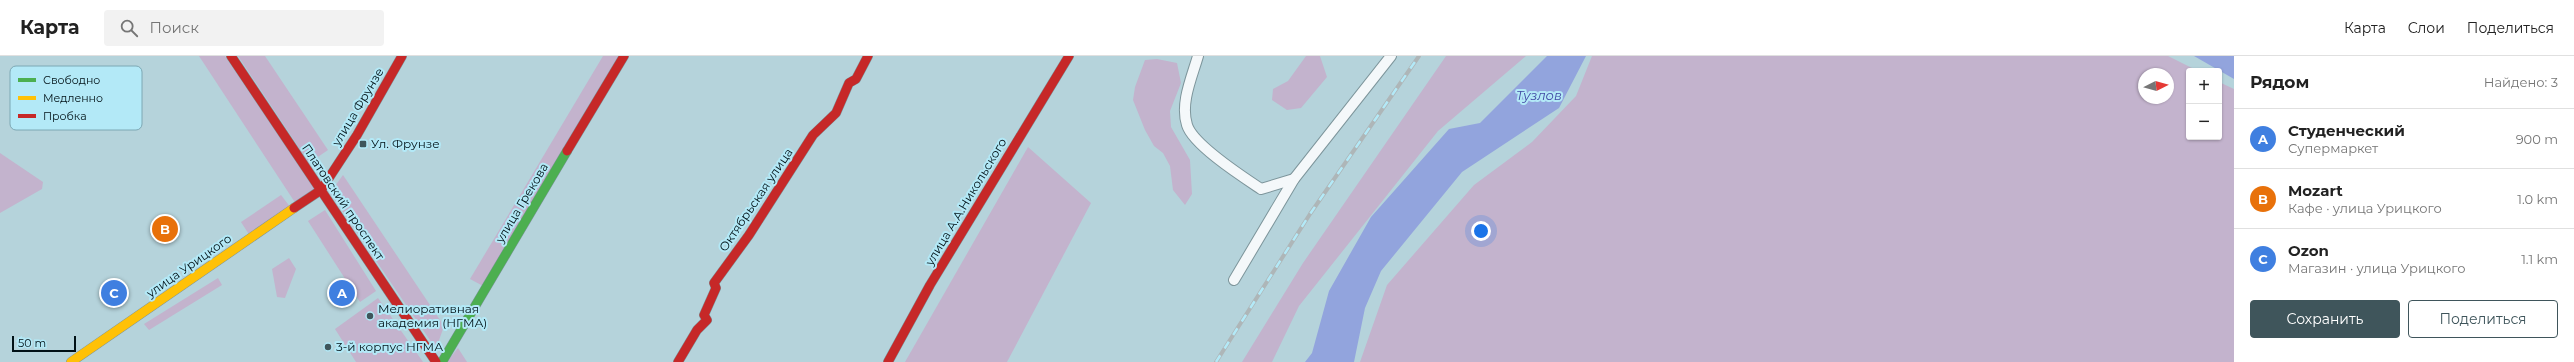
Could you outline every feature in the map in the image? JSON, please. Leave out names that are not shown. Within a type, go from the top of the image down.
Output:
[{"type":"street","name":"Платовский проспект","points":[[231,56],[436,362]]},
{"type":"street","name":"улица Фрунзе","points":[[321,190],[357,135],[402,56]]},
{"type":"street","name":"улица Грекова","points":[[442,362],[624,56]]},
{"type":"street","name":"Октябрьская улица","points":[[678,362],[697,330],[707,320],[704,315],[716,288],[714,283],[749,235],[813,135],[836,113],[849,83],[856,79],[868,56]]},
{"type":"street","name":"улица А.А.Никольского","points":[[888,362],[930,285],[1069,56]]},
{"type":"street","points":[[1198,56],[1187,96],[1185,111],[1187,125],[1192,136],[1234,171],[1261,189],[1294,179]]},
{"type":"street","points":[[1234,280],[1294,179],[1391,56]]},
{"type":"street","name":"улица Урицкого","points":[[71,362],[321,190]]},
{"type":"shaded area","points":[[199,56],[225,56],[316,190],[296,204]]},
{"type":"shaded area","points":[[238,56],[265,56],[328,150],[309,163]]},
{"type":"shaded area","points":[[603,56],[619,56],[483,286],[470,279]]},
{"type":"shaded area","points":[[1306,56],[1320,56],[1327,77],[1301,108],[1287,110],[1272,100],[1273,89],[1288,81]]},
{"type":"shaded area","points":[[1446,56],[1526,56],[1438,131],[1299,306],[1272,362],[1242,362],[1303,263]]},
{"type":"shaded area","points":[[1592,56],[2168,56],[2192,68],[2186,68],[2186,140],[2222,140],[2222,83],[2234,89],[2234,362],[1360,362],[1387,285],[1474,185],[1532,142],[1576,96]]},
{"type":"shaded area","points":[[1157,59],[1177,63],[1181,83],[1170,111],[1171,127],[1190,160],[1192,194],[1185,205],[1173,190],[1170,166],[1163,153],[1154,146],[1145,130],[1133,100],[1135,87],[1145,60]]},
{"type":"shaded area","points":[[1028,147],[1091,203],[1007,362],[905,362]]},
{"type":"shaded area","points":[[0,153],[43,182],[42,189],[0,213]]},
{"type":"shaded area","points":[[343,175],[444,326],[436,349],[330,193]]},
{"type":"shaded area","points":[[281,195],[291,208],[250,236],[241,222]]},
{"type":"shaded area","points":[[325,210],[376,291],[360,302],[308,221]]},
{"type":"shaded area","points":[[289,258],[296,269],[285,298],[277,297],[272,269]]},
{"type":"shaded area","points":[[218,278],[222,285],[149,330],[144,324]]},
{"type":"shaded area","name":"Мелиоративная академия (НГМА)","points":[[378,298],[423,362],[356,362],[335,329]]},
{"type":"shaded area","points":[[458,348],[467,362],[447,362]]},
{"type":"water","name":"Тузлов","points":[[1547,56],[1586,56],[1559,108],[1462,172],[1381,271],[1365,308],[1354,362],[1305,362],[1312,353],[1329,291],[1371,217],[1449,129],[1480,123]]},
{"type":"water","points":[[2194,56],[2234,56],[2234,79],[2222,72],[2222,68],[2215,68]]},
{"type":"railway","points":[[1216,362],[1310,214],[1419,56]]},
{"type":"traffic: fast","points":[[442,362],[567,151]]},
{"type":"traffic: slow","points":[[71,362],[294,208]]},
{"type":"traffic: jam","points":[[231,56],[436,362]]},
{"type":"traffic: jam","points":[[294,208],[321,190],[357,135],[402,56]]},
{"type":"traffic: jam","points":[[567,151],[624,56]]},
{"type":"traffic: jam","points":[[678,362],[697,330],[707,320],[704,315],[716,288],[714,283],[749,235],[813,135],[836,113],[849,83],[856,79],[868,56]]},
{"type":"traffic: jam","points":[[888,362],[930,285],[1069,56]]},
{"type":"place","name":"Ул. Фрунзе","points":[[363,144]]},
{"type":"place","name":"Mozart","points":[[165,229]]},
{"type":"place","name":"Ozon","points":[[114,293]]},
{"type":"place","name":"Студенческий","points":[[342,293]]},
{"type":"place","name":"Мелиоративная академия (НГМА)","points":[[370,316]]},
{"type":"place","name":"3-й корпус НГМА","points":[[328,347]]}]
